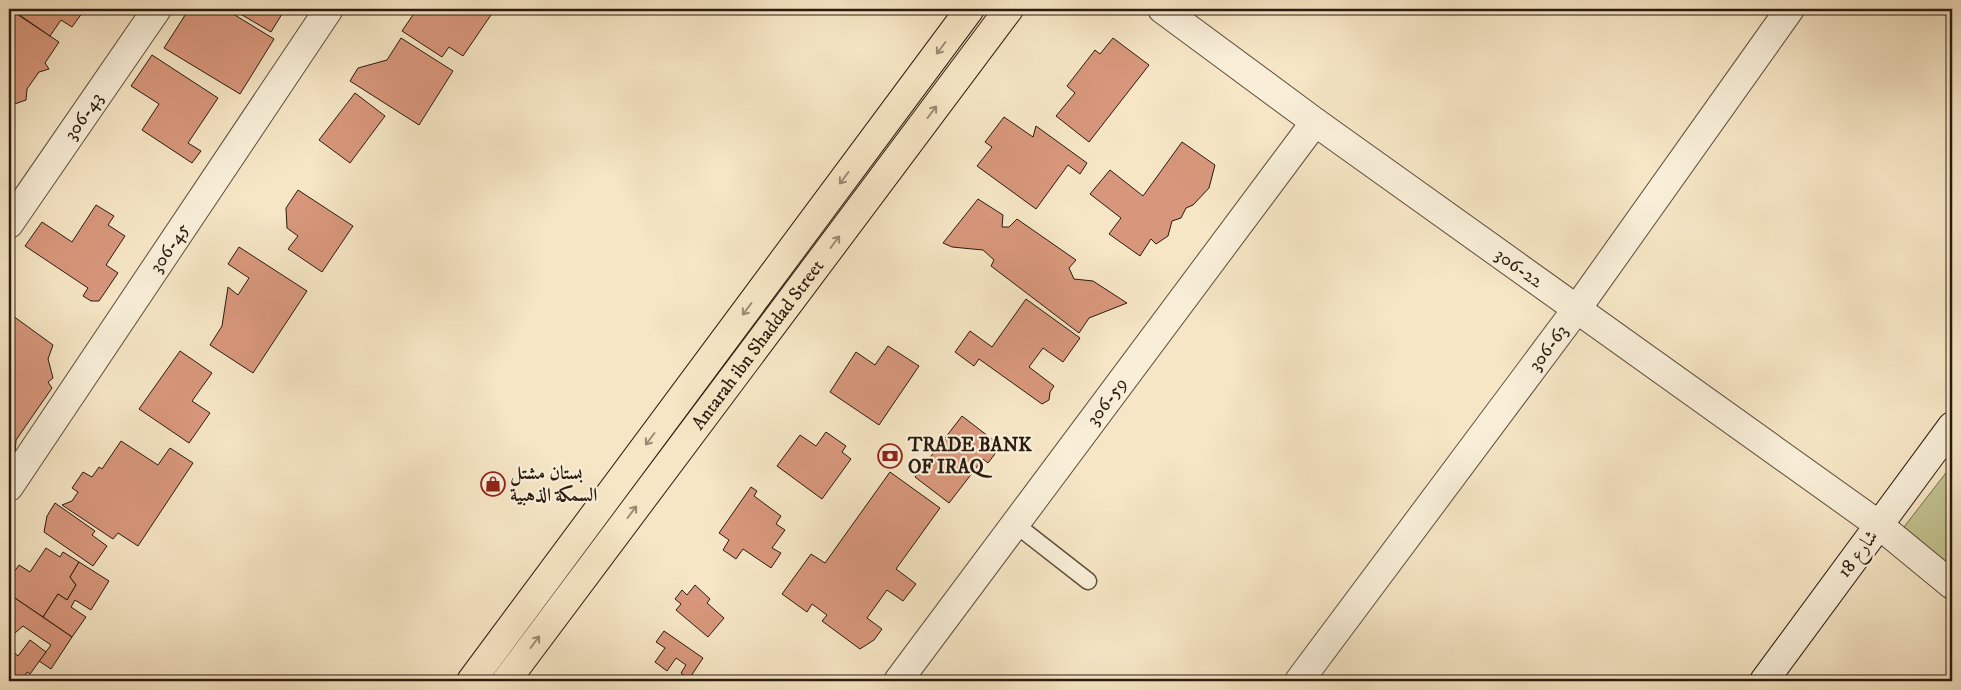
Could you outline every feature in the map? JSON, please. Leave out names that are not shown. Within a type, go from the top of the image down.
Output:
[{"type":"main road","name":"Antarah ibn Shaddad Street","points":[[471,681],[970,9]]},
{"type":"main road","name":"Antarah ibn Shaddad Street","points":[[506,681],[1009,9]]},
{"type":"street","name":"306-43","points":[[9,224],[158,9]]},
{"type":"street","name":"306-45","points":[[9,487],[329,9]]},
{"type":"street","name":"306-22","points":[[1162,9],[1576,310],[1879,525],[1952,585]]},
{"type":"street","name":"306-63","points":[[1299,681],[1576,310],[1790,9]]},
{"type":"street","name":"306-59","points":[[898,681],[1315,122]]},
{"type":"street","name":"شارع 18","points":[[1764,681],[1952,426]]},
{"type":"lane","points":[[1015,524],[1088,581]]},
{"type":"green space","points":[[1952,465],[1952,567],[1904,527]]},
{"type":"building","points":[[9,9],[59,42],[45,63],[49,69],[39,72],[27,89],[26,100],[9,106]]},
{"type":"building","points":[[11,9],[85,9],[72,27],[61,20],[50,36]]},
{"type":"building","points":[[189,9],[225,9],[274,39],[240,94],[164,48]]},
{"type":"building","points":[[232,9],[285,9],[271,32]]},
{"type":"building","points":[[417,9],[495,9],[463,56],[449,47],[442,57],[402,31]]},
{"type":"building","points":[[401,38],[453,71],[419,125],[350,81],[358,68],[387,60]]},
{"type":"building","points":[[1113,38],[1149,65],[1089,142],[1056,116],[1075,93],[1067,86],[1095,50],[1100,54]]},
{"type":"building","points":[[152,55],[218,98],[188,143],[201,151],[192,163],[142,130],[159,104],[131,86]]},
{"type":"building","points":[[355,93],[385,116],[350,163],[319,140]]},
{"type":"building","points":[[1004,117],[1033,137],[1036,126],[1087,163],[1080,174],[1068,165],[1036,209],[977,166],[992,147],[985,142]]},
{"type":"building","points":[[1182,142],[1215,165],[1209,188],[1193,205],[1186,208],[1181,218],[1172,221],[1168,236],[1156,244],[1151,239],[1140,256],[1109,234],[1121,218],[1090,194],[1110,170],[1143,196]]},
{"type":"building","points":[[298,190],[353,226],[322,272],[288,249],[298,236],[287,228],[286,208]]},
{"type":"building","points":[[978,199],[1003,215],[1002,227],[1009,227],[1017,219],[1076,260],[1069,268],[1074,279],[1093,281],[1127,303],[1089,318],[1079,333],[991,266],[994,260],[983,250],[952,247],[943,243]]},
{"type":"building","points":[[96,205],[114,216],[108,225],[125,236],[106,265],[118,273],[99,301],[91,301],[83,296],[88,288],[25,246],[42,222],[72,242]]},
{"type":"building","points":[[239,247],[307,291],[253,373],[210,345],[222,326],[228,287],[238,295],[249,278],[228,264]]},
{"type":"building","points":[[1026,299],[1080,338],[1063,362],[1043,348],[1029,367],[1054,386],[1050,392],[1049,400],[1042,404],[979,359],[974,366],[955,352],[970,331],[992,347]]},
{"type":"building","points":[[9,313],[53,345],[48,359],[53,378],[48,382],[52,388],[16,440],[15,456],[9,465]]},
{"type":"building","points":[[888,346],[919,366],[879,425],[830,392],[856,352],[875,365]]},
{"type":"building","points":[[180,351],[212,373],[192,401],[210,413],[189,443],[139,409]]},
{"type":"building","points":[[962,416],[1001,446],[988,463],[983,459],[949,503],[915,477]]},
{"type":"building","points":[[826,432],[846,446],[842,452],[851,459],[822,499],[777,466],[800,435],[816,446]]},
{"type":"building","points":[[121,441],[158,465],[170,448],[193,463],[138,546],[118,533],[113,539],[62,505],[72,501],[78,492],[72,488],[83,472],[92,477],[99,467],[102,469]]},
{"type":"building","points":[[890,472],[940,508],[896,569],[916,584],[903,601],[887,590],[867,618],[882,629],[874,640],[860,649],[822,621],[827,615],[812,604],[807,612],[782,594],[811,554],[825,563]]},
{"type":"building","points":[[751,487],[757,491],[754,496],[781,516],[776,524],[785,530],[772,548],[781,553],[771,568],[743,549],[736,559],[723,550],[729,540],[719,533]]},
{"type":"building","points":[[55,503],[95,531],[92,535],[107,546],[93,566],[44,532],[47,516]]},
{"type":"building","points":[[46,548],[60,557],[63,552],[79,562],[70,577],[76,585],[67,600],[58,594],[43,617],[9,594],[9,579],[19,565],[30,572]]},
{"type":"building","points":[[79,562],[109,581],[91,610],[75,600],[71,607],[86,617],[72,637],[43,617],[58,594],[67,600],[76,585],[70,577]]},
{"type":"building","points":[[695,585],[710,599],[707,603],[724,618],[708,637],[676,610],[681,604],[675,599],[682,590],[687,595]]},
{"type":"building","points":[[9,594],[72,637],[51,669],[39,661],[51,645],[23,626],[15,633],[9,629]]},
{"type":"building","points":[[664,631],[703,658],[689,679],[681,673],[686,665],[676,658],[667,671],[655,662],[665,648],[656,642]]},
{"type":"building","points":[[30,640],[46,652],[30,674],[27,672],[22,681],[9,681],[9,648],[18,656]]},
{"type":"place","name":"TRADE BANK OF IRAQ","points":[[890,456]]},
{"type":"place","name":"بستان مشتل السمكة الذهبية","points":[[493,484]]}]
